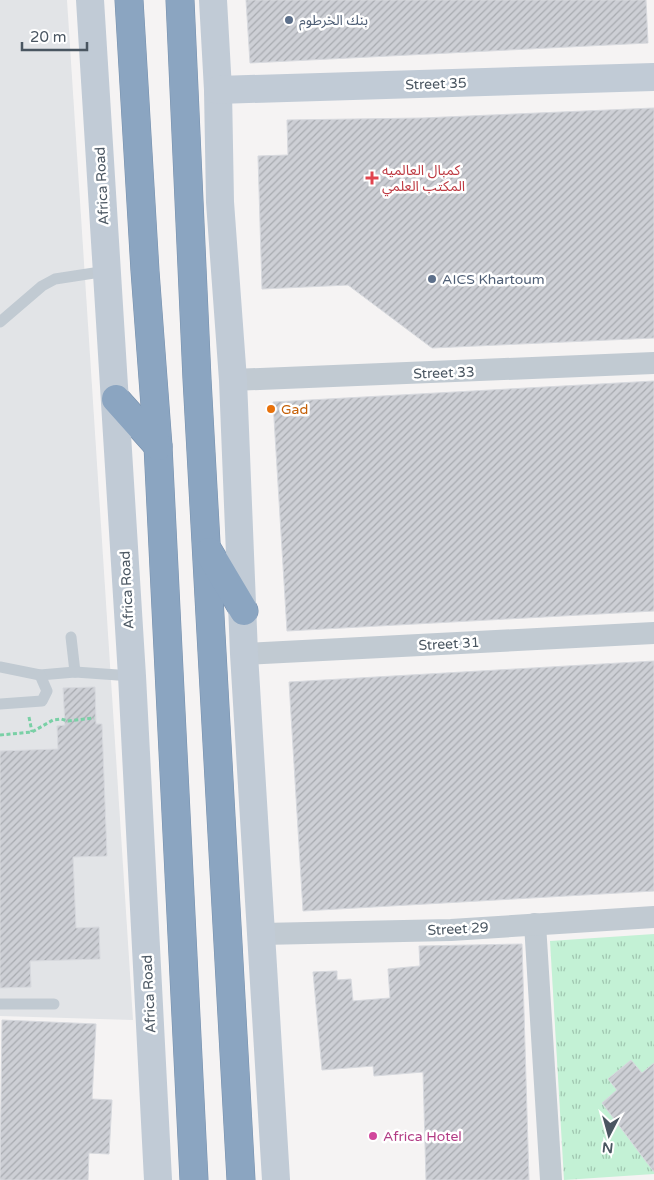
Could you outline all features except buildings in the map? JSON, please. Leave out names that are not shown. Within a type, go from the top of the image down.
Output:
[{"type":"highway","points":[[129,0],[145,270],[158,446],[194,1180]]},
{"type":"highway","points":[[180,0],[206,549],[241,1180]]},
{"type":"highway","points":[[116,399],[158,446]]},
{"type":"highway","points":[[206,549],[244,611]]},
{"type":"street","name":"Africa Road","points":[[90,0],[132,676],[158,1180]]},
{"type":"street","points":[[213,0],[218,90],[220,202],[233,380],[244,611],[244,654],[276,1180]]},
{"type":"street","name":"Street 35","points":[[218,90],[654,77]]},
{"type":"street","name":"Street 33","points":[[233,380],[654,364]]},
{"type":"street","name":"Street 31","points":[[244,654],[654,633]]},
{"type":"street","name":"Street 29","points":[[261,934],[451,930],[654,917]]},
{"type":"street","points":[[535,924],[551,1180]]},
{"type":"lane","points":[[0,322],[42,286],[55,279],[107,271]]},
{"type":"lane","points":[[71,637],[75,672]]},
{"type":"lane","points":[[0,667],[40,675],[75,672],[132,676]]},
{"type":"lane","points":[[0,704],[42,701],[48,691],[40,675]]},
{"type":"lane","points":[[0,1004],[54,1004]]},
{"type":"path","points":[[0,735],[32,732],[52,720],[61,719],[68,721],[94,718]]},
{"type":"shaded area","points":[[0,0],[67,0],[133,1020],[0,1016]]},
{"type":"green space","points":[[654,934],[654,1174],[564,1180],[550,941]]},
{"type":"place","name":"بنك الخرطوم","points":[[289,20]]},
{"type":"place","name":"كمبال العالميه المكتب العلمي","points":[[372,178]]},
{"type":"place","name":"AICS Khartoum","points":[[432,279]]},
{"type":"place","name":"Gad","points":[[271,409]]},
{"type":"place","name":"Africa Hotel","points":[[373,1136]]}]
